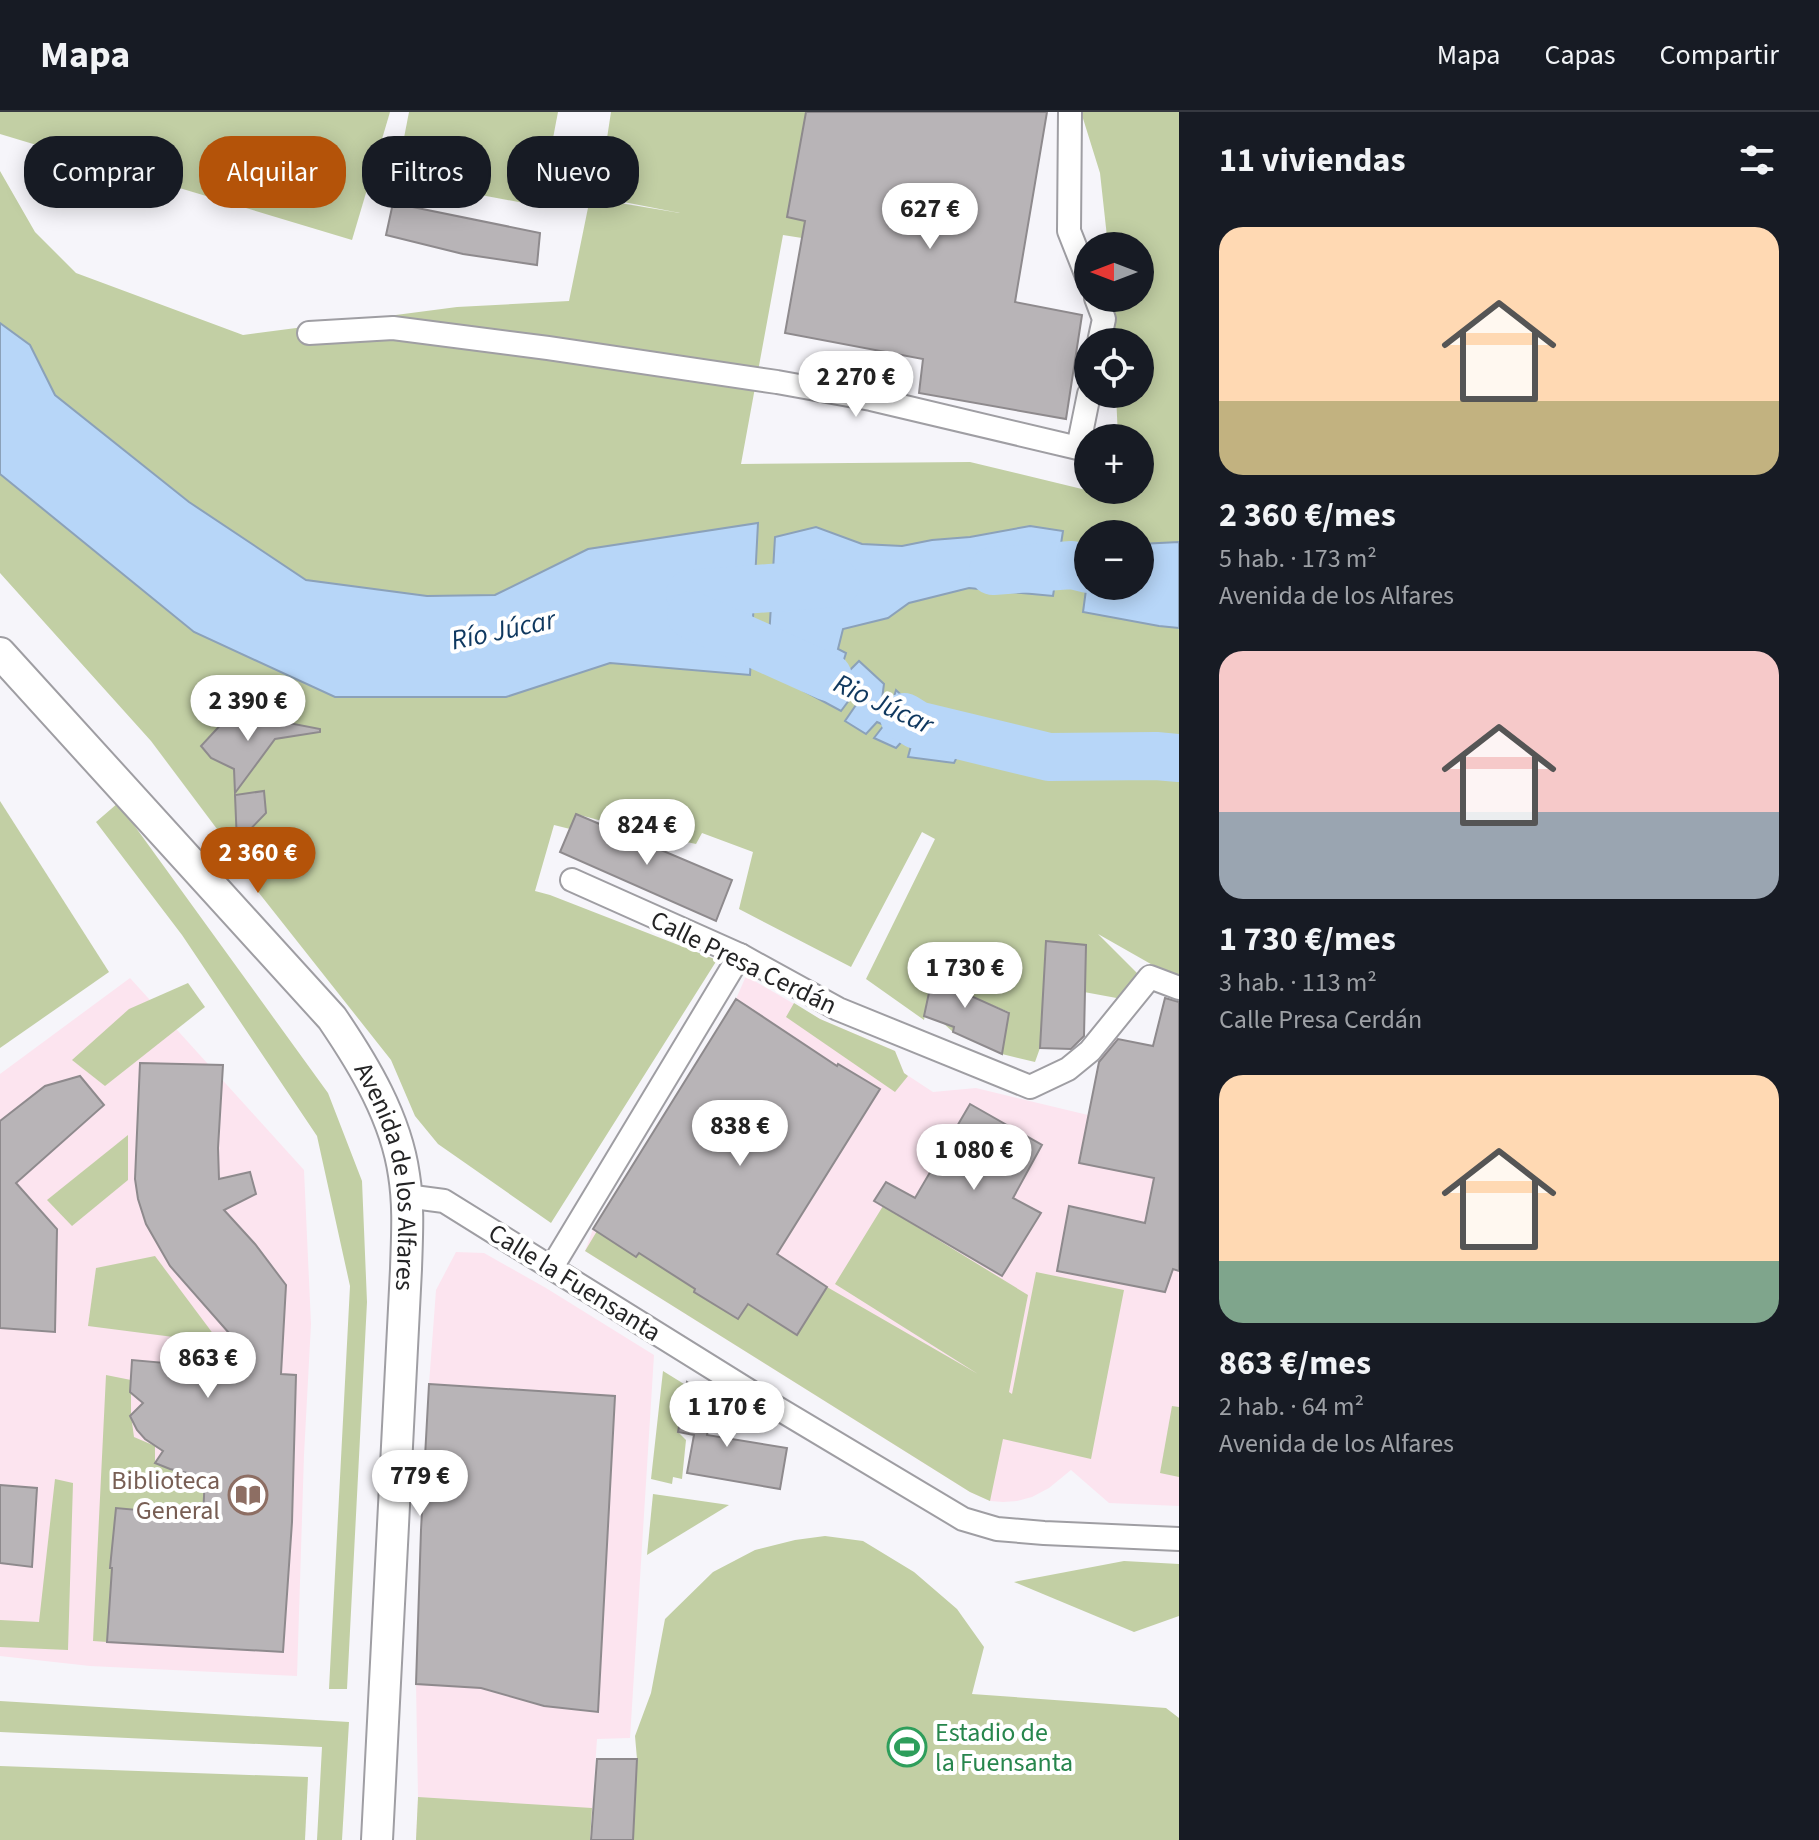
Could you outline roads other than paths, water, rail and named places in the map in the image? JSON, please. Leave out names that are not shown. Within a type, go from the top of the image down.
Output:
[{"type":"street","points":[[1070,112],[1069,231],[1074,244]]},
{"type":"street","points":[[309,333],[393,328],[777,382],[871,399],[1078,448],[1086,408]]},
{"type":"street","name":"Avenida de los Alfares","points":[[0,653],[332,1018],[351,1045],[388,1116],[401,1154],[406,1196],[405,1282],[377,1840]]},
{"type":"street","name":"Calle Presa Cerdán","points":[[572,880],[740,955],[838,1009],[1030,1087],[1068,1069],[1090,1051],[1150,977],[1179,988]]},
{"type":"street","points":[[552,1267],[740,955]]},
{"type":"street","name":"Calle la Fuensanta","points":[[406,1196],[444,1201],[759,1397],[963,1519],[997,1529],[1179,1539]]},
{"type":"water","points":[[0,323],[30,345],[55,395],[189,502],[306,580],[427,596],[495,595],[588,549],[758,523],[750,675],[610,663],[506,697],[335,697],[194,632],[0,474]]},
{"type":"water","points":[[1030,526],[1063,531],[1053,596],[969,588],[909,603],[888,618],[843,629],[838,649],[846,653],[841,669],[843,677],[859,661],[884,684],[882,699],[892,704],[896,690],[913,706],[914,716],[921,720],[922,713],[974,723],[954,763],[908,757],[912,742],[906,737],[896,748],[874,738],[884,725],[877,722],[866,734],[845,721],[858,702],[850,699],[841,711],[804,691],[821,678],[812,677],[803,686],[793,670],[767,672],[775,537],[816,527],[862,544],[902,546]]},
{"type":"water","points":[[1179,542],[1179,628],[1083,612],[1085,600],[1154,600],[1154,543]]},
{"type":"water","points":[[992,732],[1061,740],[1132,740],[1179,749],[1179,778],[1099,776],[1091,766],[1083,764],[1068,770],[978,759]]},
{"type":"waterway","name":"Río Júcar","points":[[993,571],[1074,566]]},
{"type":"waterway","name":"Río Júcar","points":[[690,594],[836,583]]},
{"type":"waterway","name":"Rio Júcar","points":[[691,615],[828,677]]},
{"type":"waterway","name":"Rio Júcar","points":[[904,717],[917,725],[1049,757],[1179,758]]},
{"type":"place","name":"Biblioteca General","points":[[248,1495]]},
{"type":"place","name":"Estadio de la Fuensanta","points":[[907,1747]]}]
